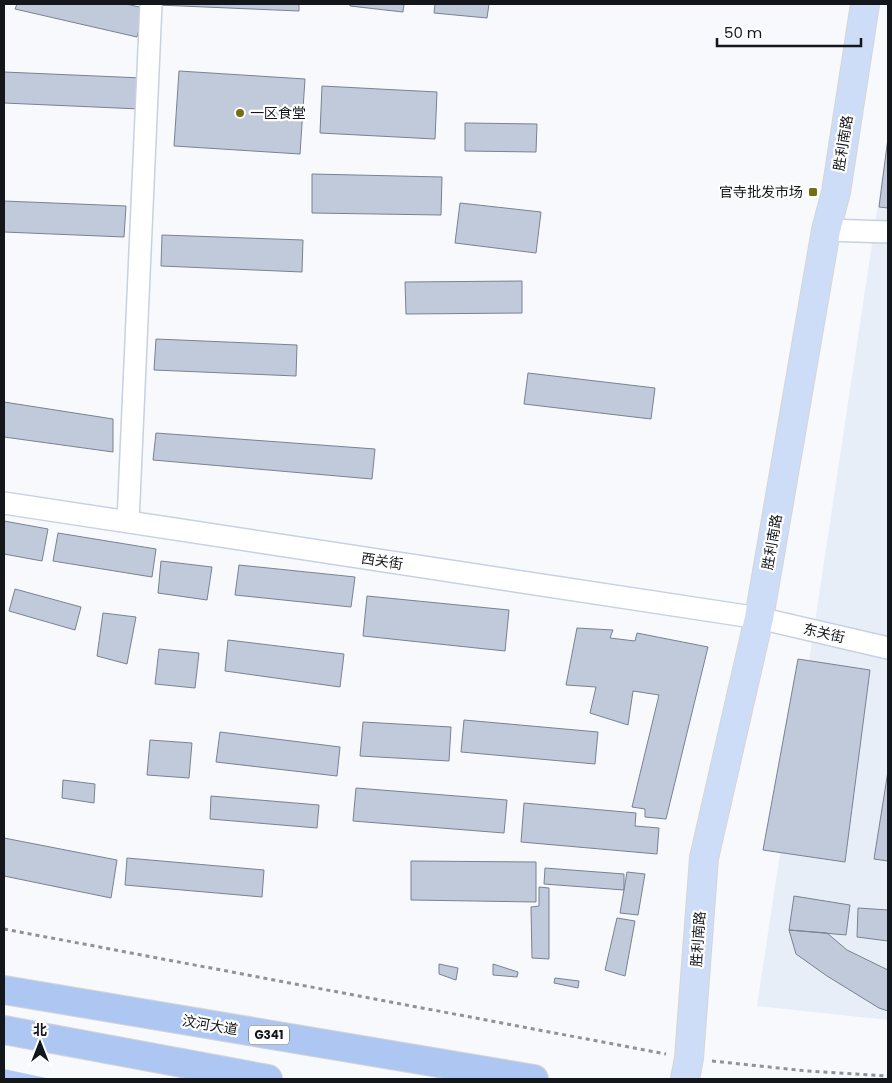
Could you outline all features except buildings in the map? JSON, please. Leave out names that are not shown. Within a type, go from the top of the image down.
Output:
[{"type":"highway","name":"汶河大道","points":[[4,990],[534,1079]]},
{"type":"highway","points":[[4,1030],[268,1079]]},
{"type":"main road","name":"胜利南路","points":[[687,1069],[704,858],[759,618],[826,230],[836,192],[865,4]]},
{"type":"street","points":[[128,522],[151,4]]},
{"type":"street","points":[[826,230],[888,232]]},
{"type":"street","name":"西关街","points":[[4,503],[759,618]]},
{"type":"street","name":"东关街","points":[[759,618],[888,648]]},
{"type":"path","points":[[4,929],[687,1069],[807,1071],[888,1076]]},
{"type":"shaded area","points":[[888,138],[888,1020],[757,1006]]},
{"type":"shaded area","points":[[4,1069],[51,1079],[4,1079]]},
{"type":"place","name":"一区食堂","points":[[240,113]]},
{"type":"place","name":"官寺批发市场","points":[[813,192]]}]
